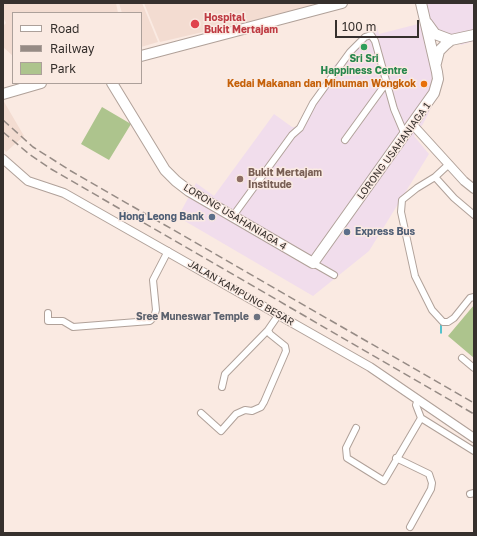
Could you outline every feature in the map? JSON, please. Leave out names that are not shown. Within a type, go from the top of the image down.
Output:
[{"type":"main road","points":[[142,56],[318,6],[342,3]]},
{"type":"main road","name":"LORONG USAHANIAGA 1","points":[[313,263],[406,135],[434,93],[438,79],[421,3]]},
{"type":"main road","points":[[425,19],[435,34],[451,40]]},
{"type":"main road","points":[[435,65],[439,51],[451,40],[474,35]]},
{"type":"main road","points":[[3,94],[38,84]]},
{"type":"main road","name":"LORONG USAHANIAGA 4","points":[[113,84],[165,170],[176,181],[189,191],[313,263]]},
{"type":"street","points":[[233,216],[292,134],[300,128],[313,103],[350,52],[364,37],[370,35],[375,40],[394,109],[406,135]]},
{"type":"street","points":[[344,140],[387,82]]},
{"type":"street","points":[[413,125],[474,189]]},
{"type":"street","name":"JALAN KAMPUNG BESAR","points":[[3,159],[28,181],[57,190],[168,251],[370,366],[474,438]]},
{"type":"street","points":[[449,164],[435,177],[417,188],[402,200],[402,212],[415,276],[432,310],[444,323],[454,318],[470,298],[474,297]]},
{"type":"street","points":[[435,177],[454,198],[474,215]]},
{"type":"street","points":[[48,312],[48,321],[64,321],[74,327],[150,321],[154,317],[156,310],[153,280],[168,251]]},
{"type":"street","name":"LORONG USAHANIAGA 4","points":[[313,263],[334,275]]},
{"type":"street","points":[[222,387],[225,374],[268,330],[279,314]]},
{"type":"street","points":[[201,413],[221,431],[236,414],[245,410],[252,411],[260,407],[264,402],[286,351],[285,346],[270,334],[268,330]]},
{"type":"street","points":[[462,358],[474,368]]},
{"type":"street","points":[[418,400],[416,405],[421,418],[474,451]]},
{"type":"street","points":[[356,428],[346,448],[347,458],[384,481],[396,458],[421,418]]},
{"type":"street","points":[[396,458],[429,474],[432,483],[431,489],[410,528]]},
{"type":"shaded area","points":[[3,3],[116,3],[118,12],[12,12],[12,55],[3,47],[3,26],[6,23],[3,17]]},
{"type":"shaded area","points":[[119,3],[142,3],[158,42],[142,47],[142,12],[122,12]]},
{"type":"shaded area","name":"Hospital Bukit Mertajam","points":[[144,3],[314,3],[315,6],[160,42]]},
{"type":"shaded area","points":[[423,3],[474,3],[474,41],[461,45],[452,38],[432,28]]},
{"type":"shaded area","points":[[422,23],[439,92],[423,124],[414,136],[429,154],[369,251],[313,296],[178,217],[196,183],[214,196],[274,114],[292,127],[297,127],[310,102],[334,66],[369,29],[376,24],[379,34]]},
{"type":"shaded area","points":[[3,100],[24,136],[6,152],[3,148]]},
{"type":"green space","points":[[102,107],[131,124],[109,160],[81,144]]},
{"type":"green space","points":[[474,305],[474,358],[448,336]]},
{"type":"waterway","points":[[441,323],[441,333]]},
{"type":"railway","points":[[3,120],[33,147],[71,171],[474,403]]},
{"type":"railway","points":[[3,132],[29,154],[51,169],[474,414]]},
{"type":"place","name":"Hospital Bukit Mertajam","points":[[195,24]]},
{"type":"place","name":"Sri Sri Happiness Centre","points":[[364,47]]},
{"type":"place","name":"Kedai Makanan dan Minuman Wongkok","points":[[424,84]]},
{"type":"place","name":"Bukit Mertajam Institude","points":[[240,179]]},
{"type":"place","name":"Hong Leong Bank","points":[[212,217]]},
{"type":"place","name":"Express Bus","points":[[347,232]]},
{"type":"place","name":"Sree Muneswar Temple","points":[[257,317]]}]
